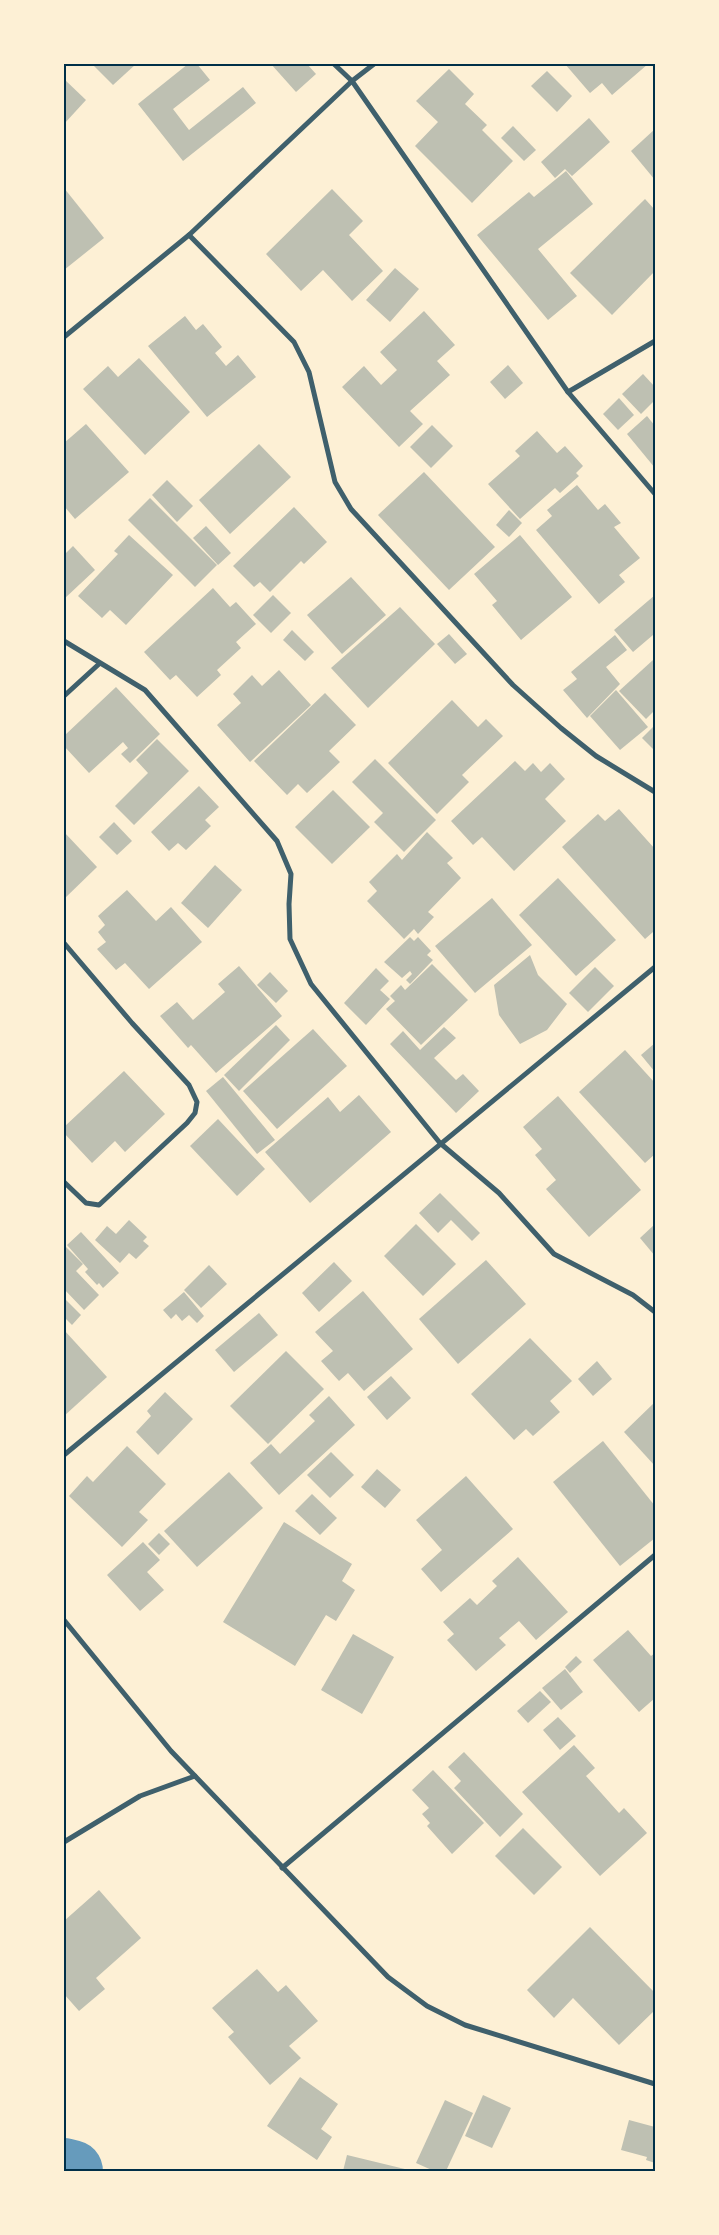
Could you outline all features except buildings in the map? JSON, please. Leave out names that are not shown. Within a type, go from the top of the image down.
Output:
[{"type":"street","points":[[334,64],[352,81],[568,392],[655,494]]},
{"type":"street","points":[[64,337],[189,235],[352,81],[374,64]]},
{"type":"street","points":[[189,235],[294,342],[310,372],[335,482],[351,509],[513,685],[596,756],[655,792]]},
{"type":"street","points":[[568,392],[655,341]]},
{"type":"street","points":[[64,641],[99,664],[145,690],[277,841],[291,874],[289,904],[290,940],[311,984],[440,1143],[499,1194],[554,1254],[633,1295],[655,1312]]},
{"type":"street","points":[[64,696],[99,664]]},
{"type":"street","points":[[64,943],[132,1023],[189,1085],[198,1102],[195,1112],[187,1123],[98,1204],[86,1203],[64,1182]]},
{"type":"street","points":[[64,1454],[655,967]]},
{"type":"street","points":[[282,1868],[655,1555]]},
{"type":"street","points":[[64,1620],[171,1751],[388,1977],[427,2006],[465,2025],[655,2084]]},
{"type":"street","points":[[64,1842],[140,1796],[194,1776]]},
{"type":"waterway","points":[[64,2169],[72,2171]]}]
